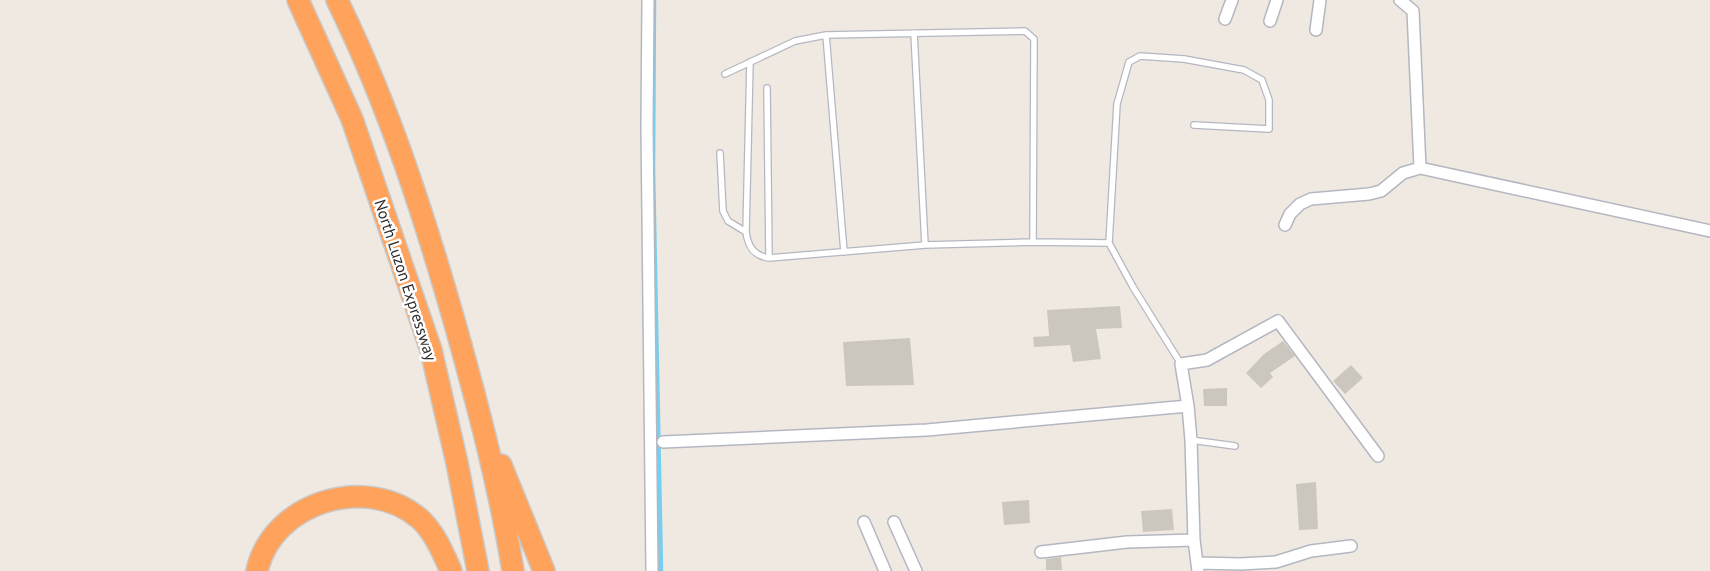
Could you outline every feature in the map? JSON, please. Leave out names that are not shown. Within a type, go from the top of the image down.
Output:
[{"type":"highway","name":"North Luzon Expressway","points":[[298,0],[352,119],[431,350],[457,463],[478,571]]},
{"type":"highway","name":"North Luzon Expressway","points":[[337,0],[377,89],[410,176],[439,269],[480,416],[513,571]]},
{"type":"highway","points":[[480,416],[544,571]]},
{"type":"highway","points":[[256,571],[258,562],[266,547],[277,531],[290,520],[320,503],[351,496],[369,496],[382,499],[409,511],[433,534],[451,571]]},
{"type":"street","points":[[648,0],[647,126],[652,419],[652,571]]},
{"type":"street","points":[[1225,20],[1232,0]]},
{"type":"street","points":[[1270,21],[1277,0]]},
{"type":"street","points":[[1316,30],[1320,0]]},
{"type":"street","points":[[1400,0],[1413,11],[1420,168]]},
{"type":"street","points":[[1284,225],[1290,214],[1300,204],[1311,200],[1381,191],[1403,173],[1420,168],[1710,231]]},
{"type":"street","points":[[1351,546],[1311,551],[1276,562],[1198,567],[1194,540],[1191,440],[1182,364],[1207,360],[1278,320],[1378,456]]},
{"type":"street","points":[[663,442],[927,430],[1188,406]]},
{"type":"street","points":[[864,522],[885,571]]},
{"type":"street","points":[[894,522],[916,571]]},
{"type":"street","points":[[1041,552],[1126,542],[1194,540]]},
{"type":"lane","points":[[725,74],[795,41],[826,35],[1025,31],[1034,39],[1034,242]]},
{"type":"lane","points":[[914,33],[926,245]]},
{"type":"lane","points":[[826,35],[844,252]]},
{"type":"lane","points":[[1182,364],[1133,287],[1109,243],[1117,104],[1129,62],[1140,56],[1184,58],[1244,70],[1262,80],[1269,100],[1269,129],[1194,124]]},
{"type":"lane","points":[[750,62],[746,232],[747,242],[754,253],[761,257],[769,258],[926,245],[1034,242],[1109,243]]},
{"type":"lane","points":[[766,88],[769,258]]},
{"type":"lane","points":[[720,153],[723,211],[728,221],[746,232]]},
{"type":"lane","points":[[1191,440],[1235,446]]},
{"type":"building","points":[[1120,306],[1122,328],[1096,329],[1101,359],[1073,362],[1070,345],[1034,347],[1033,337],[1049,336],[1047,310]]},
{"type":"building","points":[[910,338],[914,385],[846,386],[843,342]]},
{"type":"building","points":[[1283,341],[1295,356],[1270,373],[1273,377],[1261,388],[1246,373],[1264,354]]},
{"type":"building","points":[[1351,365],[1363,378],[1345,394],[1333,381]]},
{"type":"building","points":[[1227,388],[1227,406],[1204,406],[1203,389]]},
{"type":"building","points":[[1316,482],[1318,529],[1299,530],[1296,484]]},
{"type":"building","points":[[1029,500],[1030,523],[1004,525],[1002,502]]},
{"type":"building","points":[[1172,509],[1174,530],[1143,532],[1141,511]]},
{"type":"building","points":[[1061,557],[1062,570],[1046,570],[1046,559]]},
{"type":"waterway","points":[[654,0],[653,169],[661,571]]}]
